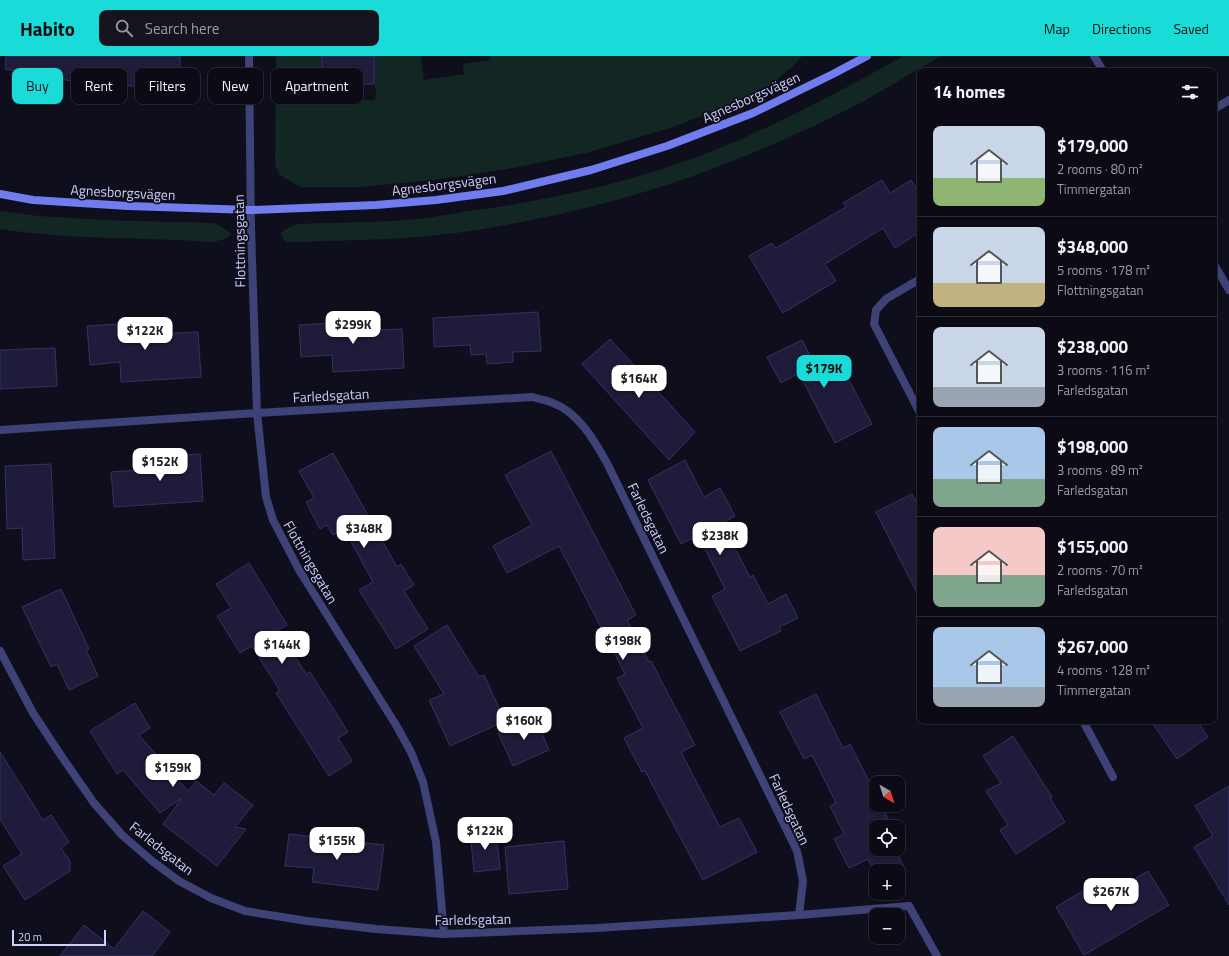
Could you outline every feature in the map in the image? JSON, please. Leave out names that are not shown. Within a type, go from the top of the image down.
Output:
[{"type":"street","name":"Flottningsgatan","points":[[248,56],[250,210],[257,413],[266,497],[273,520],[299,570],[396,725],[411,752],[423,782],[436,842],[444,934]]},
{"type":"street","name":"Agnesborgsvägen","points":[[0,194],[33,200],[128,206],[250,210],[376,205],[436,200],[503,190],[591,170],[668,146],[753,113],[867,56]]},
{"type":"street","points":[[1094,56],[1101,68]]},
{"type":"street","points":[[1217,108],[1229,100]]},
{"type":"street","points":[[1217,269],[1229,290]]},
{"type":"street","points":[[917,280],[886,299],[876,310],[874,324],[917,407]]},
{"type":"street","name":"Farledsgatan","points":[[0,430],[532,397],[554,403],[574,415],[593,439],[607,463],[796,851],[803,881],[799,915],[597,928],[444,934],[376,929],[307,921],[246,911],[211,898],[179,881],[152,861],[122,834],[94,803],[33,713],[0,651]]},
{"type":"street","points":[[1085,724],[1113,777]]},
{"type":"street","points":[[799,915],[909,906],[936,956]]},
{"type":"green space","points":[[276,56],[322,56],[322,68],[276,68]]},
{"type":"green space","points":[[374,56],[421,56],[424,80],[464,74],[463,64],[490,60],[490,56],[802,56],[794,65],[767,88],[731,105],[670,128],[586,153],[513,168],[435,180],[360,187],[300,187],[280,175],[275,165],[276,104],[363,104],[363,100],[375,100],[376,90],[374,84]]},
{"type":"green space","points":[[903,56],[941,56],[920,68],[917,68],[917,70],[862,102],[795,135],[743,157],[692,176],[626,197],[524,222],[456,233],[417,237],[299,242],[286,242],[282,237],[281,233],[297,224],[379,222],[427,218],[524,203],[644,175],[728,145],[779,122]]},
{"type":"green space","points":[[0,211],[39,216],[103,220],[213,223],[219,225],[232,234],[225,239],[213,242],[79,237],[26,233],[0,229]]},
{"type":"building","points":[[6,56],[180,56],[180,68],[135,68],[135,86],[127,86],[127,68],[71,68],[71,81],[63,79],[63,68],[12,68],[12,70],[5,69]]},
{"type":"building","points":[[322,56],[374,56],[374,84],[363,84],[363,68],[322,68]]},
{"type":"building","points":[[882,180],[890,193],[911,180],[917,189],[917,234],[895,248],[883,228],[825,264],[836,281],[783,313],[749,256],[772,243],[776,248],[846,207],[843,203]]},
{"type":"building","points":[[356,312],[358,331],[402,329],[404,368],[333,372],[332,355],[301,357],[299,325],[331,323],[330,313]]},
{"type":"building","points":[[538,312],[541,351],[513,352],[513,362],[487,364],[486,354],[471,355],[470,345],[434,347],[433,318]]},
{"type":"building","points":[[152,319],[153,334],[198,332],[201,377],[121,382],[120,362],[90,365],[87,326],[118,324],[118,321]]},
{"type":"building","points":[[610,339],[695,432],[669,460],[582,364]]},
{"type":"building","points":[[802,340],[815,365],[801,372],[836,355],[872,424],[835,443],[799,373],[781,383],[767,357]]},
{"type":"building","points":[[55,348],[57,386],[0,389],[0,350]]},
{"type":"building","points":[[551,451],[636,615],[627,620],[649,662],[651,661],[695,745],[681,752],[720,827],[739,818],[757,852],[703,880],[645,771],[642,772],[624,738],[643,728],[617,678],[625,674],[559,546],[507,573],[493,546],[532,525],[505,475]]},
{"type":"building","points":[[333,453],[397,567],[401,564],[414,585],[404,591],[428,629],[396,649],[359,590],[373,582],[344,529],[333,535],[327,525],[320,529],[306,502],[314,498],[299,471]]},
{"type":"building","points":[[200,454],[203,501],[114,507],[111,472],[139,470],[138,458]]},
{"type":"building","points":[[685,460],[704,497],[720,488],[735,516],[722,523],[750,577],[753,575],[768,604],[786,594],[798,618],[779,627],[781,631],[740,651],[712,596],[725,589],[698,535],[681,544],[648,480]]},
{"type":"building","points":[[51,464],[55,558],[23,560],[22,528],[7,529],[5,466]]},
{"type":"building","points":[[912,494],[917,503],[917,593],[876,512]]},
{"type":"building","points":[[249,563],[287,625],[278,630],[306,674],[310,672],[348,732],[338,738],[352,761],[329,776],[276,693],[280,691],[252,646],[240,653],[217,616],[231,608],[216,584]]},
{"type":"building","points":[[61,589],[89,649],[86,650],[98,676],[69,690],[57,664],[51,667],[22,607]]},
{"type":"building","points":[[447,625],[479,677],[484,675],[505,721],[450,746],[429,700],[444,694],[414,646]]},
{"type":"building","points":[[816,694],[843,748],[850,744],[869,781],[869,812],[884,812],[888,820],[869,820],[869,856],[898,856],[902,864],[870,864],[868,859],[849,868],[834,839],[844,834],[830,806],[836,803],[812,755],[804,759],[780,712]]},
{"type":"building","points":[[135,703],[150,728],[139,735],[188,791],[196,781],[214,795],[224,783],[253,805],[235,827],[246,829],[217,866],[163,824],[182,798],[160,813],[123,770],[117,774],[90,731]]},
{"type":"building","points":[[535,717],[549,750],[513,766],[498,733]]},
{"type":"building","points":[[1153,724],[1199,724],[1208,737],[1177,759]]},
{"type":"building","points":[[1013,736],[1052,797],[1050,798],[1065,822],[1016,854],[1000,830],[1008,825],[986,791],[1001,783],[983,756]]},
{"type":"building","points":[[0,752],[43,820],[51,815],[69,842],[61,848],[70,861],[70,871],[25,900],[3,866],[22,854],[0,819]]},
{"type":"building","points":[[1229,786],[1229,905],[1194,847],[1213,836],[1195,806]]},
{"type":"building","points":[[496,830],[500,869],[474,872],[470,832]]},
{"type":"building","points":[[289,834],[384,845],[378,890],[312,882],[314,868],[285,866]]},
{"type":"building","points":[[564,841],[568,889],[509,894],[505,847]]},
{"type":"building","points":[[1148,871],[1169,905],[1084,955],[1056,907],[1086,889],[1095,903]]},
{"type":"building","points":[[143,911],[170,932],[152,956],[60,956],[84,925],[114,949]]}]
